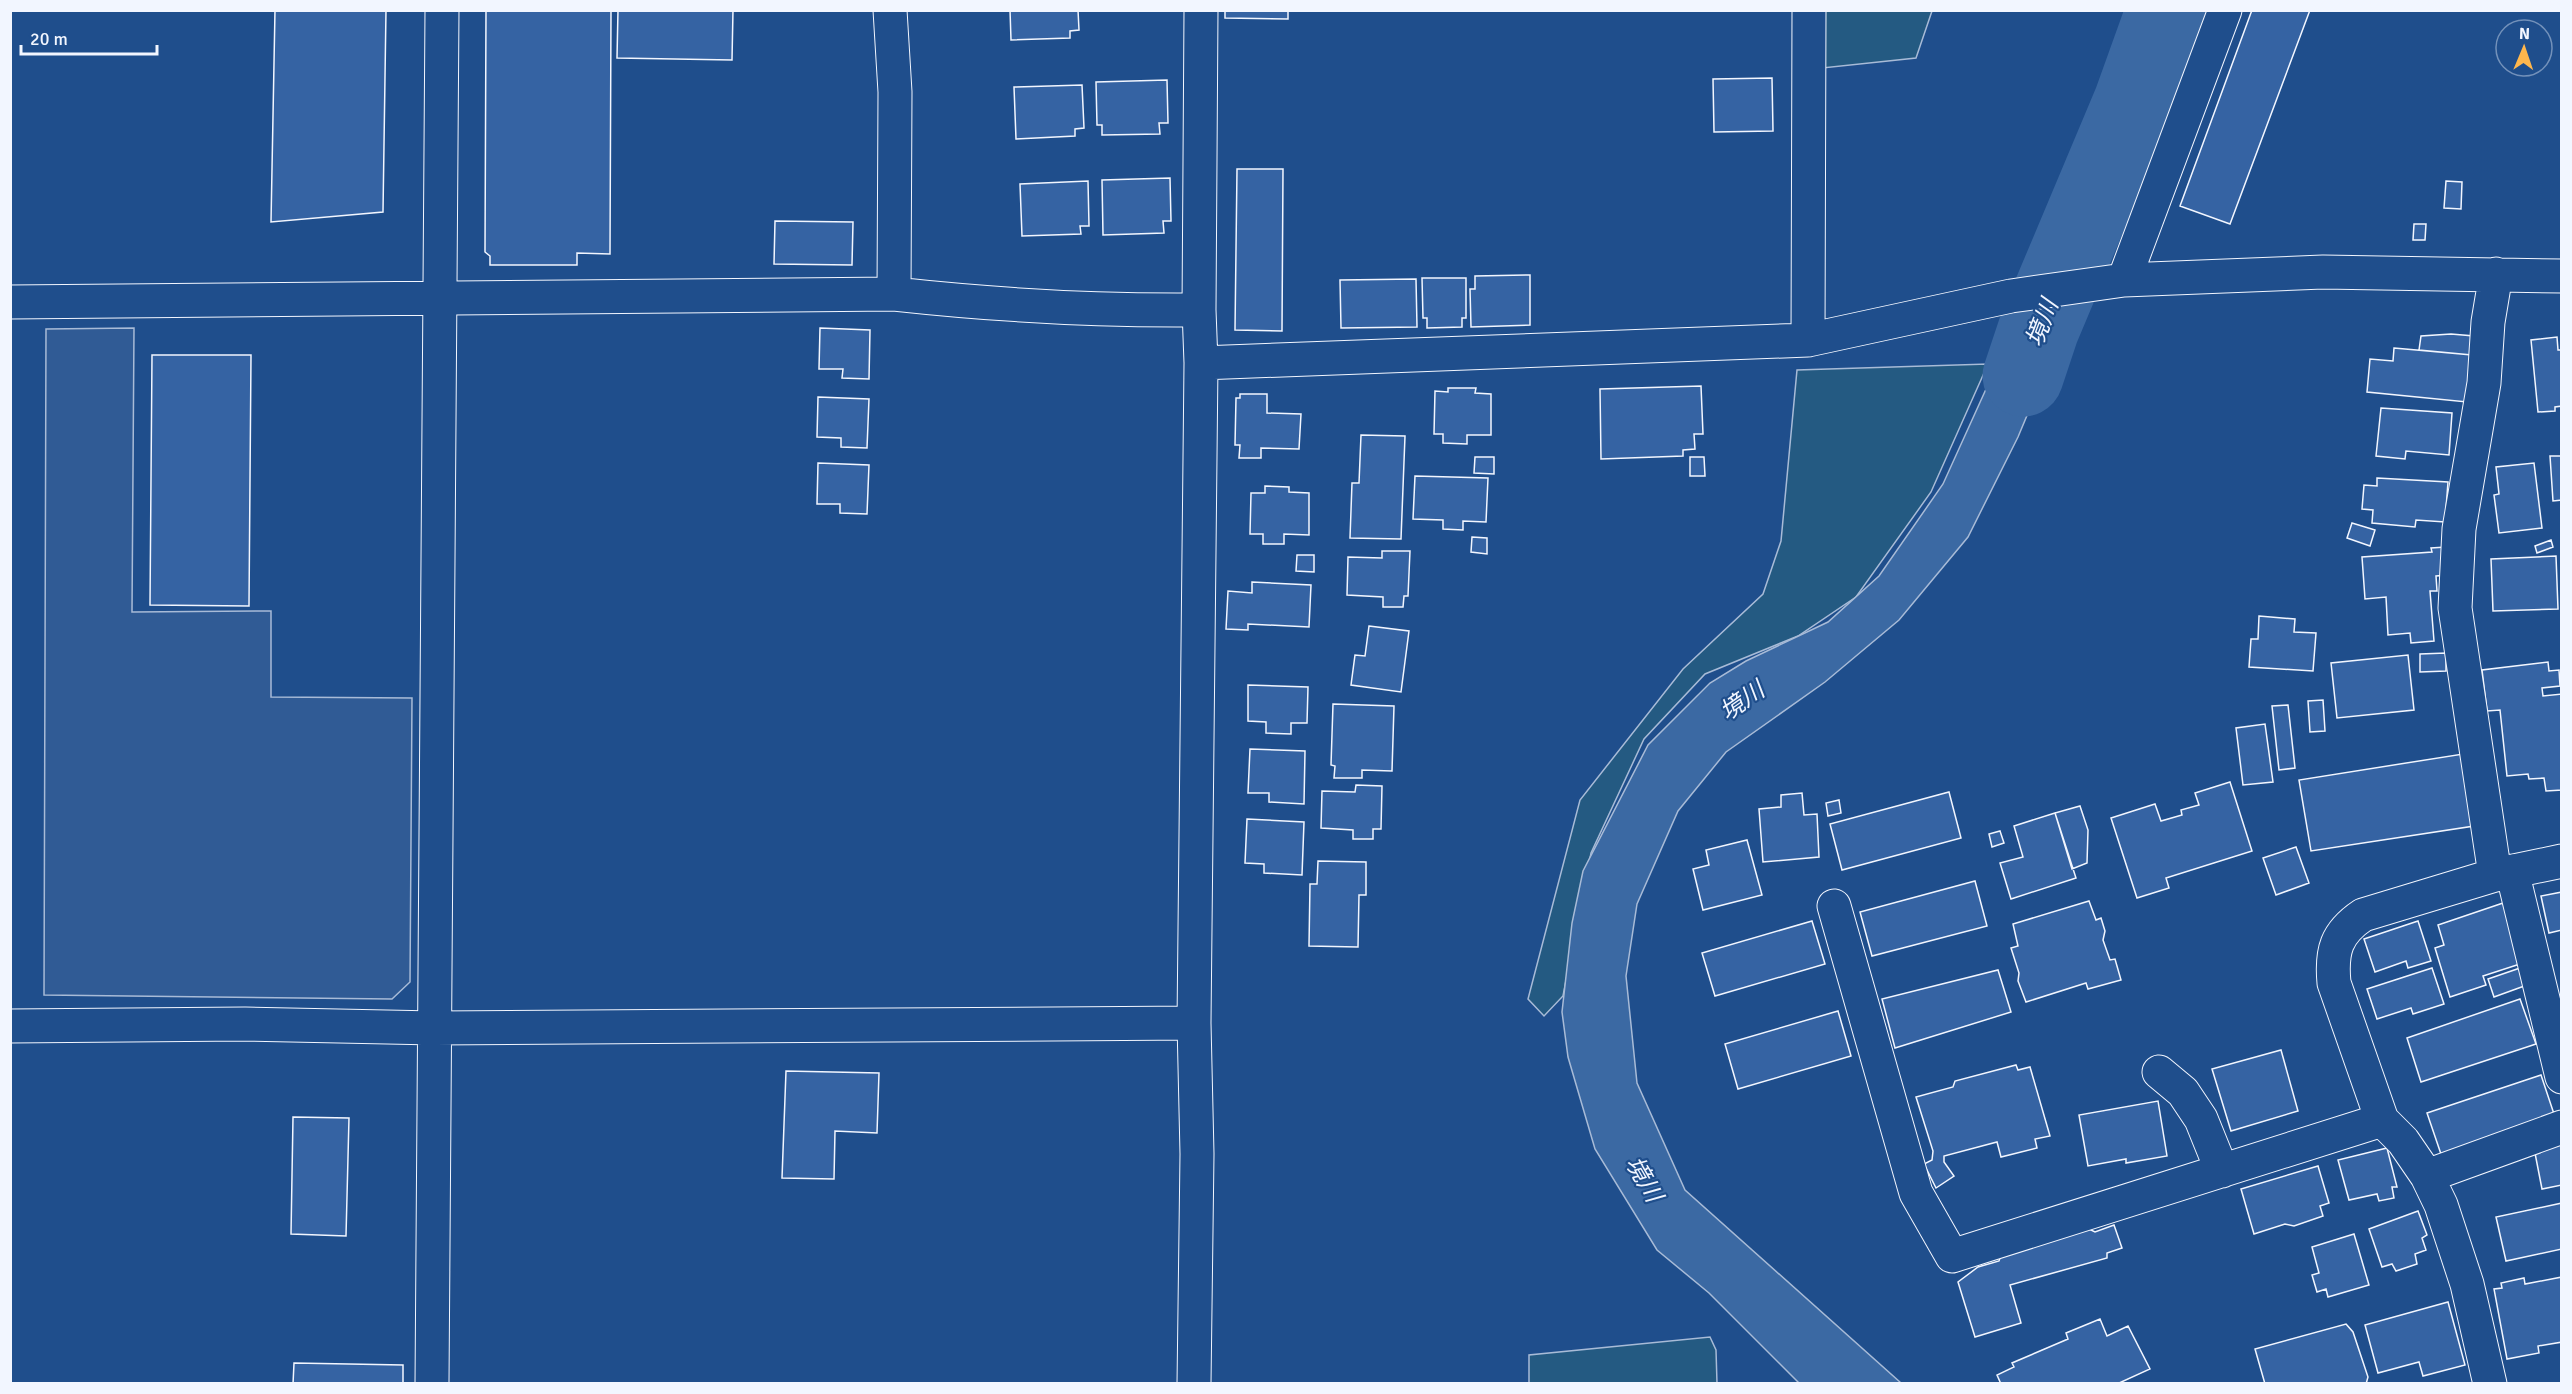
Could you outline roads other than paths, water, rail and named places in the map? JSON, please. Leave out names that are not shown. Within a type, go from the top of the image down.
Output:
[{"type":"street","points":[[432,1383],[442,297],[442,10]]},
{"type":"street","points":[[890,10],[895,92],[894,294]]},
{"type":"street","points":[[1194,1383],[1197,1154],[1194,1023],[1201,363],[1199,310],[1201,10]]},
{"type":"street","points":[[1808,340],[1809,10]]},
{"type":"street","points":[[2112,281],[2225,10]]},
{"type":"street","points":[[1201,363],[1808,340],[2011,296],[2112,281],[2323,272],[2562,276]]},
{"type":"street","points":[[2496,274],[2488,322],[2484,383],[2459,529],[2455,608],[2504,873],[2562,1077]]},
{"type":"street","points":[[10,302],[894,294],[986,302],[1132,310],[1199,310]]},
{"type":"street","points":[[2490,1383],[2466,1284],[2441,1205],[2427,1176],[2403,1141],[2382,1120],[2334,983],[2332,962],[2340,937],[2348,925],[2363,915],[2504,873],[2562,861]]},
{"type":"street","points":[[1834,906],[1916,1193],[1952,1256],[2382,1120]]},
{"type":"street","points":[[10,1026],[245,1024],[435,1028],[1194,1023]]},
{"type":"street","points":[[2159,1072],[2183,1092],[2201,1119],[2222,1171]]},
{"type":"street","points":[[2427,1176],[2562,1127]]},
{"type":"water","points":[[2079,291],[2018,437],[1968,537],[1899,620],[1825,682],[1726,752],[1678,811],[1637,904],[1626,976],[1637,1083],[1685,1190],[1901,1383],[1799,1383],[1709,1293],[1657,1250],[1595,1149],[1568,1057],[1562,1012],[1572,923],[1583,871],[1648,745],[1710,683],[1746,661],[1828,622],[1879,576],[1943,484],[2001,356],[2018,301]]},
{"type":"waterway","name":"境川","points":[[2023,376],[2039,328],[2134,102],[2167,10]]}]
